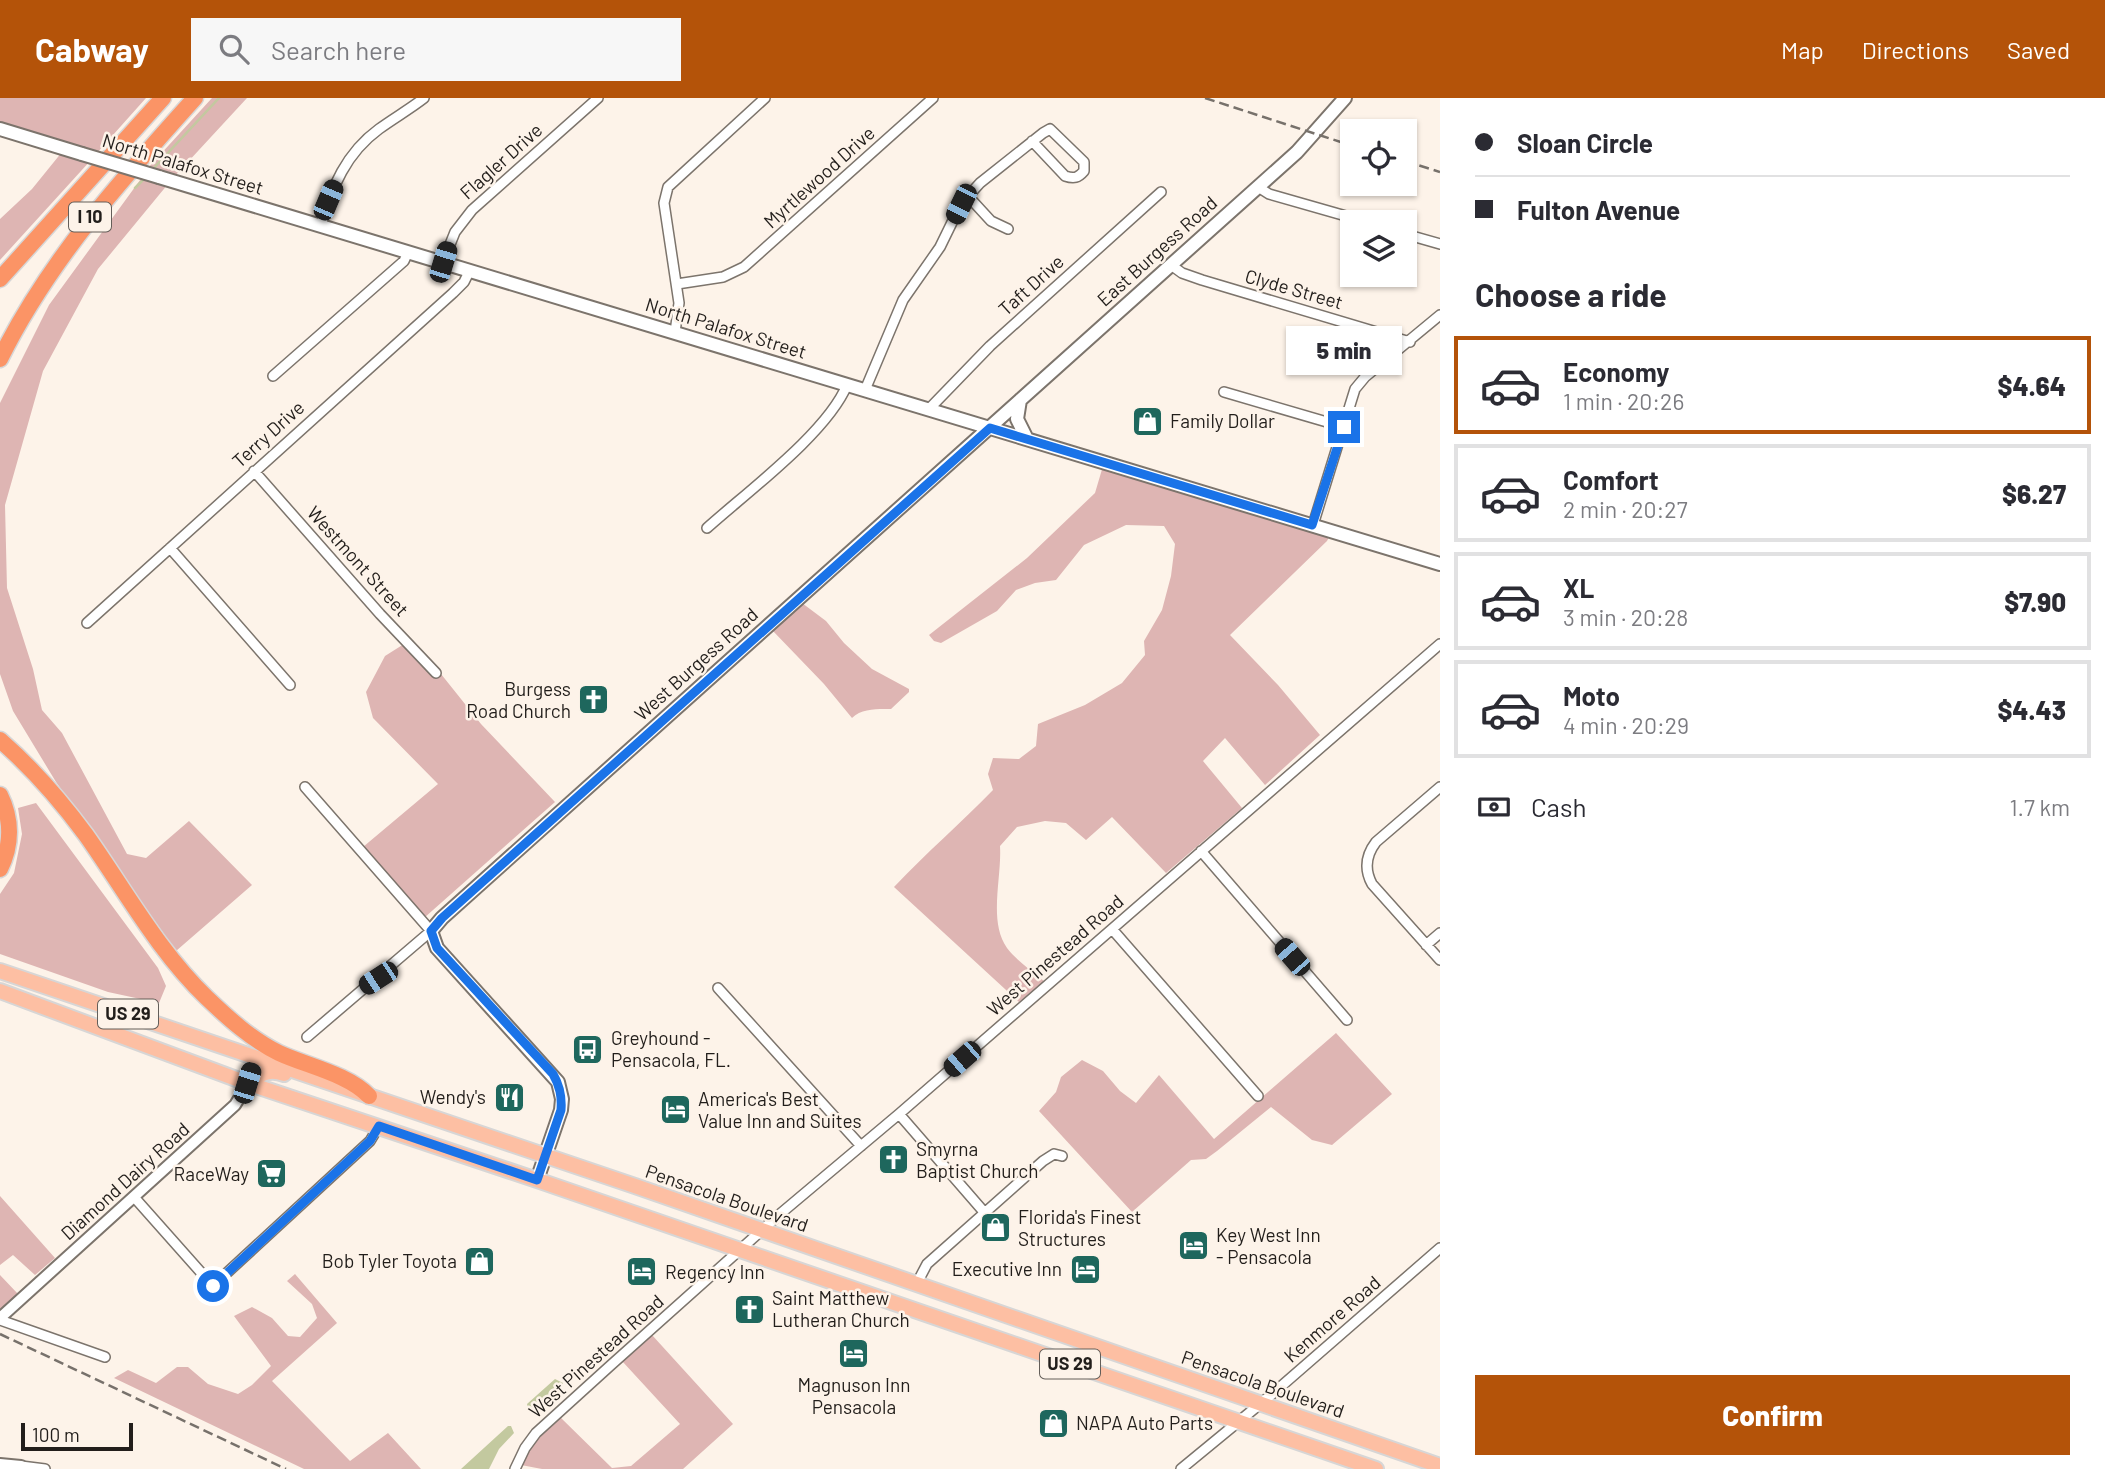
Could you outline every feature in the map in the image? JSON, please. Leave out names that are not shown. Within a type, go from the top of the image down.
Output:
[{"type":"highway","name":"I 10","points":[[0,279],[163,98]]},
{"type":"highway","name":"I 10","points":[[0,359],[43,284],[88,220],[195,98]]},
{"type":"highway","points":[[0,740],[27,765],[62,805],[169,955],[215,1005],[244,1030],[275,1051],[358,1085],[368,1099]]},
{"type":"highway","points":[[0,795],[7,812],[9,837],[0,869]]},
{"type":"main road","name":"East Burgess Road","points":[[990,428],[1258,187],[1314,134],[1345,98]]},
{"type":"main road","name":"North Palafox Street","points":[[0,129],[1440,564]]},
{"type":"main road","points":[[1021,400],[1017,419],[1027,439]]},
{"type":"main road","name":"West Burgess Road","points":[[431,931],[442,918],[707,679],[990,428]]},
{"type":"main road","points":[[431,931],[437,948],[558,1082],[562,1099],[561,1110],[537,1180]]},
{"type":"main road","name":"Pensacola Boulevard","points":[[0,971],[255,1057],[368,1099],[545,1156],[1440,1466]]},
{"type":"main road","name":"US 29","points":[[0,991],[247,1083],[1376,1469]]},
{"type":"main road","points":[[247,1083],[264,1072],[275,1071],[368,1099],[360,1120]]},
{"type":"main road","points":[[872,1297],[882,1273]]},
{"type":"main road","points":[[968,1329],[976,1306]]},
{"type":"main road","points":[[1136,1386],[1145,1363]]},
{"type":"street","points":[[321,225],[335,184],[352,155],[376,131],[424,98]]},
{"type":"street","name":"Flagler Drive","points":[[443,262],[455,232],[472,209],[598,98]]},
{"type":"street","points":[[675,332],[678,316],[677,284],[664,203],[668,187],[765,98]]},
{"type":"street","name":"Myrtlewood Drive","points":[[677,284],[734,272],[760,253],[933,98]]},
{"type":"street","points":[[865,390],[903,300],[940,247],[961,204],[979,183],[1032,141],[1050,129],[1084,162],[1084,171],[1079,177],[1065,176],[1032,141]]},
{"type":"street","points":[[1258,187],[1269,194],[1340,214]]},
{"type":"street","name":"Taft Drive","points":[[929,409],[990,346],[1161,192]]},
{"type":"street","points":[[968,197],[991,221],[1008,229]]},
{"type":"street","points":[[1417,237],[1440,244]]},
{"type":"street","points":[[273,376],[404,261],[408,251]]},
{"type":"street","name":"Clyde Street","points":[[1171,265],[1182,273],[1202,280],[1410,342]]},
{"type":"street","name":"Terry Drive","points":[[87,623],[453,293],[464,282],[470,270]]},
{"type":"street","points":[[1312,525],[1355,389],[1365,377],[1440,315]]},
{"type":"street","points":[[707,528],[806,439],[837,404],[847,385]]},
{"type":"street","points":[[1224,391],[1344,427]]},
{"type":"street","name":"Westmont Street","points":[[254,471],[380,614],[436,673]]},
{"type":"street","points":[[170,548],[290,685]]},
{"type":"street","name":"West Pinestead Road","points":[[517,1468],[525,1448],[546,1423],[762,1231],[1440,644]]},
{"type":"street","points":[[305,787],[431,931]]},
{"type":"street","points":[[1440,787],[1376,842],[1367,862],[1372,884],[1440,960]]},
{"type":"street","points":[[1200,851],[1347,1020]]},
{"type":"street","points":[[1112,929],[1258,1096]]},
{"type":"street","name":"West Burgess Road","points":[[307,1038],[431,931]]},
{"type":"street","points":[[1426,945],[1440,933]]},
{"type":"street","points":[[718,988],[861,1146]]},
{"type":"street","name":"Diamond Dairy Road","points":[[0,1319],[235,1105],[247,1083],[255,1057]]},
{"type":"street","points":[[899,1114],[984,1212]]},
{"type":"street","points":[[134,1196],[209,1289],[370,1141],[379,1126]]},
{"type":"street","points":[[916,1284],[927,1264],[984,1212],[1043,1161],[1054,1154],[1062,1156]]},
{"type":"street","name":"Kenmore Road","points":[[1181,1469],[1440,1248]]},
{"type":"street","points":[[0,1319],[105,1357]]},
{"type":"street","points":[[1,1466],[45,1469]]},
{"type":"shaded area","points":[[0,98],[146,98],[96,154],[0,125]]},
{"type":"shaded area","points":[[212,98],[247,98],[174,177],[147,169]]},
{"type":"shaded area","points":[[62,152],[91,160],[0,260],[0,219],[32,189]]},
{"type":"shaded area","points":[[143,176],[168,184],[98,269],[43,371],[5,505],[7,588],[33,669],[42,710],[62,733],[127,854],[146,858],[189,821],[252,885],[176,951],[56,782],[13,711],[0,674],[0,403],[49,305]]},
{"type":"shaded area","points":[[1103,466],[1330,535],[1327,541],[1230,635],[1278,685],[1320,735],[1265,785],[1225,738],[1203,761],[1242,808],[1166,873],[1112,817],[1086,840],[1066,823],[1045,821],[1017,827],[1000,846],[998,925],[1007,948],[1044,981],[1019,1002],[894,887],[993,790],[988,774],[993,758],[1019,759],[1036,746],[1038,724],[1085,705],[1122,683],[1145,655],[1144,641],[1162,610],[1171,576],[1175,544],[1164,526],[1126,525],[1084,545],[1056,580],[1035,583],[1016,590],[997,611],[941,643],[934,641],[929,635],[1027,558],[1095,493]]},
{"type":"shaded area","points":[[802,603],[826,621],[844,643],[872,669],[909,689],[909,692],[891,709],[865,711],[852,718],[824,684],[772,630]]},
{"type":"shaded area","points":[[404,644],[436,678],[441,674],[481,724],[555,802],[424,918],[363,847],[438,784],[373,718],[366,692],[385,656]]},
{"type":"shaded area","points":[[36,803],[158,968],[166,986],[159,1003],[108,992],[0,954],[0,894],[14,873],[22,834],[18,808]]},
{"type":"shaded area","points":[[1336,1033],[1392,1094],[1332,1145],[1312,1140],[1271,1107],[1206,1159],[1191,1160],[1132,1212],[1039,1111],[1056,1092],[1061,1077],[1082,1060],[1103,1071],[1120,1091],[1136,1103],[1159,1075],[1214,1139]]},
{"type":"shaded area","points":[[0,1196],[55,1258],[35,1275],[13,1255],[0,1265]]},
{"type":"shaded area","points":[[295,1274],[337,1323],[272,1381],[350,1461],[388,1433],[421,1469],[304,1469],[114,1378],[128,1370],[156,1383],[177,1367],[188,1367],[208,1384],[238,1394],[252,1385],[271,1366],[234,1316],[252,1307],[272,1318],[288,1336],[300,1337],[317,1318],[312,1304],[287,1281]]},
{"type":"shaded area","points":[[0,1275],[18,1294],[0,1309]]},
{"type":"shaded area","points":[[652,1335],[733,1424],[683,1469],[542,1469],[521,1465],[534,1443],[560,1417],[612,1468],[631,1466],[680,1424],[622,1361]]},
{"type":"shaded area","points":[[555,1379],[563,1383],[557,1393],[544,1406],[529,1411],[527,1404]]},
{"type":"shaded area","points":[[511,1426],[514,1433],[499,1449],[489,1469],[461,1469]]},
{"type":"waterway","points":[[152,170],[219,98]]},
{"type":"waterway","points":[[135,188],[145,178]]},
{"type":"railway","points":[[1205,98],[1340,142]]},
{"type":"railway","points":[[1417,165],[1440,172]]},
{"type":"railway","points":[[0,1334],[286,1469]]},
{"type":"place","name":"Family Dollar","points":[[1147,421]]},
{"type":"place","name":"Burgess Road Church","points":[[594,700]]},
{"type":"place","name":"Greyhound - Pensacola, FL.","points":[[588,1049]]},
{"type":"place","name":"Wendy's","points":[[509,1097]]},
{"type":"place","name":"America's Best Value Inn and Suites","points":[[675,1110]]},
{"type":"place","name":"Smyrna Baptist Church","points":[[893,1160]]},
{"type":"place","name":"RaceWay","points":[[272,1174]]},
{"type":"place","name":"Florida's Finest Structures","points":[[995,1228]]},
{"type":"place","name":"Key West Inn - Pensacola","points":[[1193,1246]]},
{"type":"place","name":"Bob Tyler Toyota","points":[[480,1261]]},
{"type":"place","name":"Executive Inn","points":[[1085,1269]]},
{"type":"place","name":"Regency Inn","points":[[642,1272]]},
{"type":"place","name":"Saint Matthew Lutheran Church","points":[[749,1309]]},
{"type":"place","name":"Magnuson Inn Pensacola","points":[[854,1354]]},
{"type":"place","name":"NAPA Auto Parts","points":[[1053,1423]]},
{"type":"route","points":[[213,1286],[370,1141],[379,1126],[537,1180],[561,1110],[562,1099],[558,1082],[437,948],[431,931],[442,918],[707,679],[990,428],[1312,525],[1344,427]]}]
